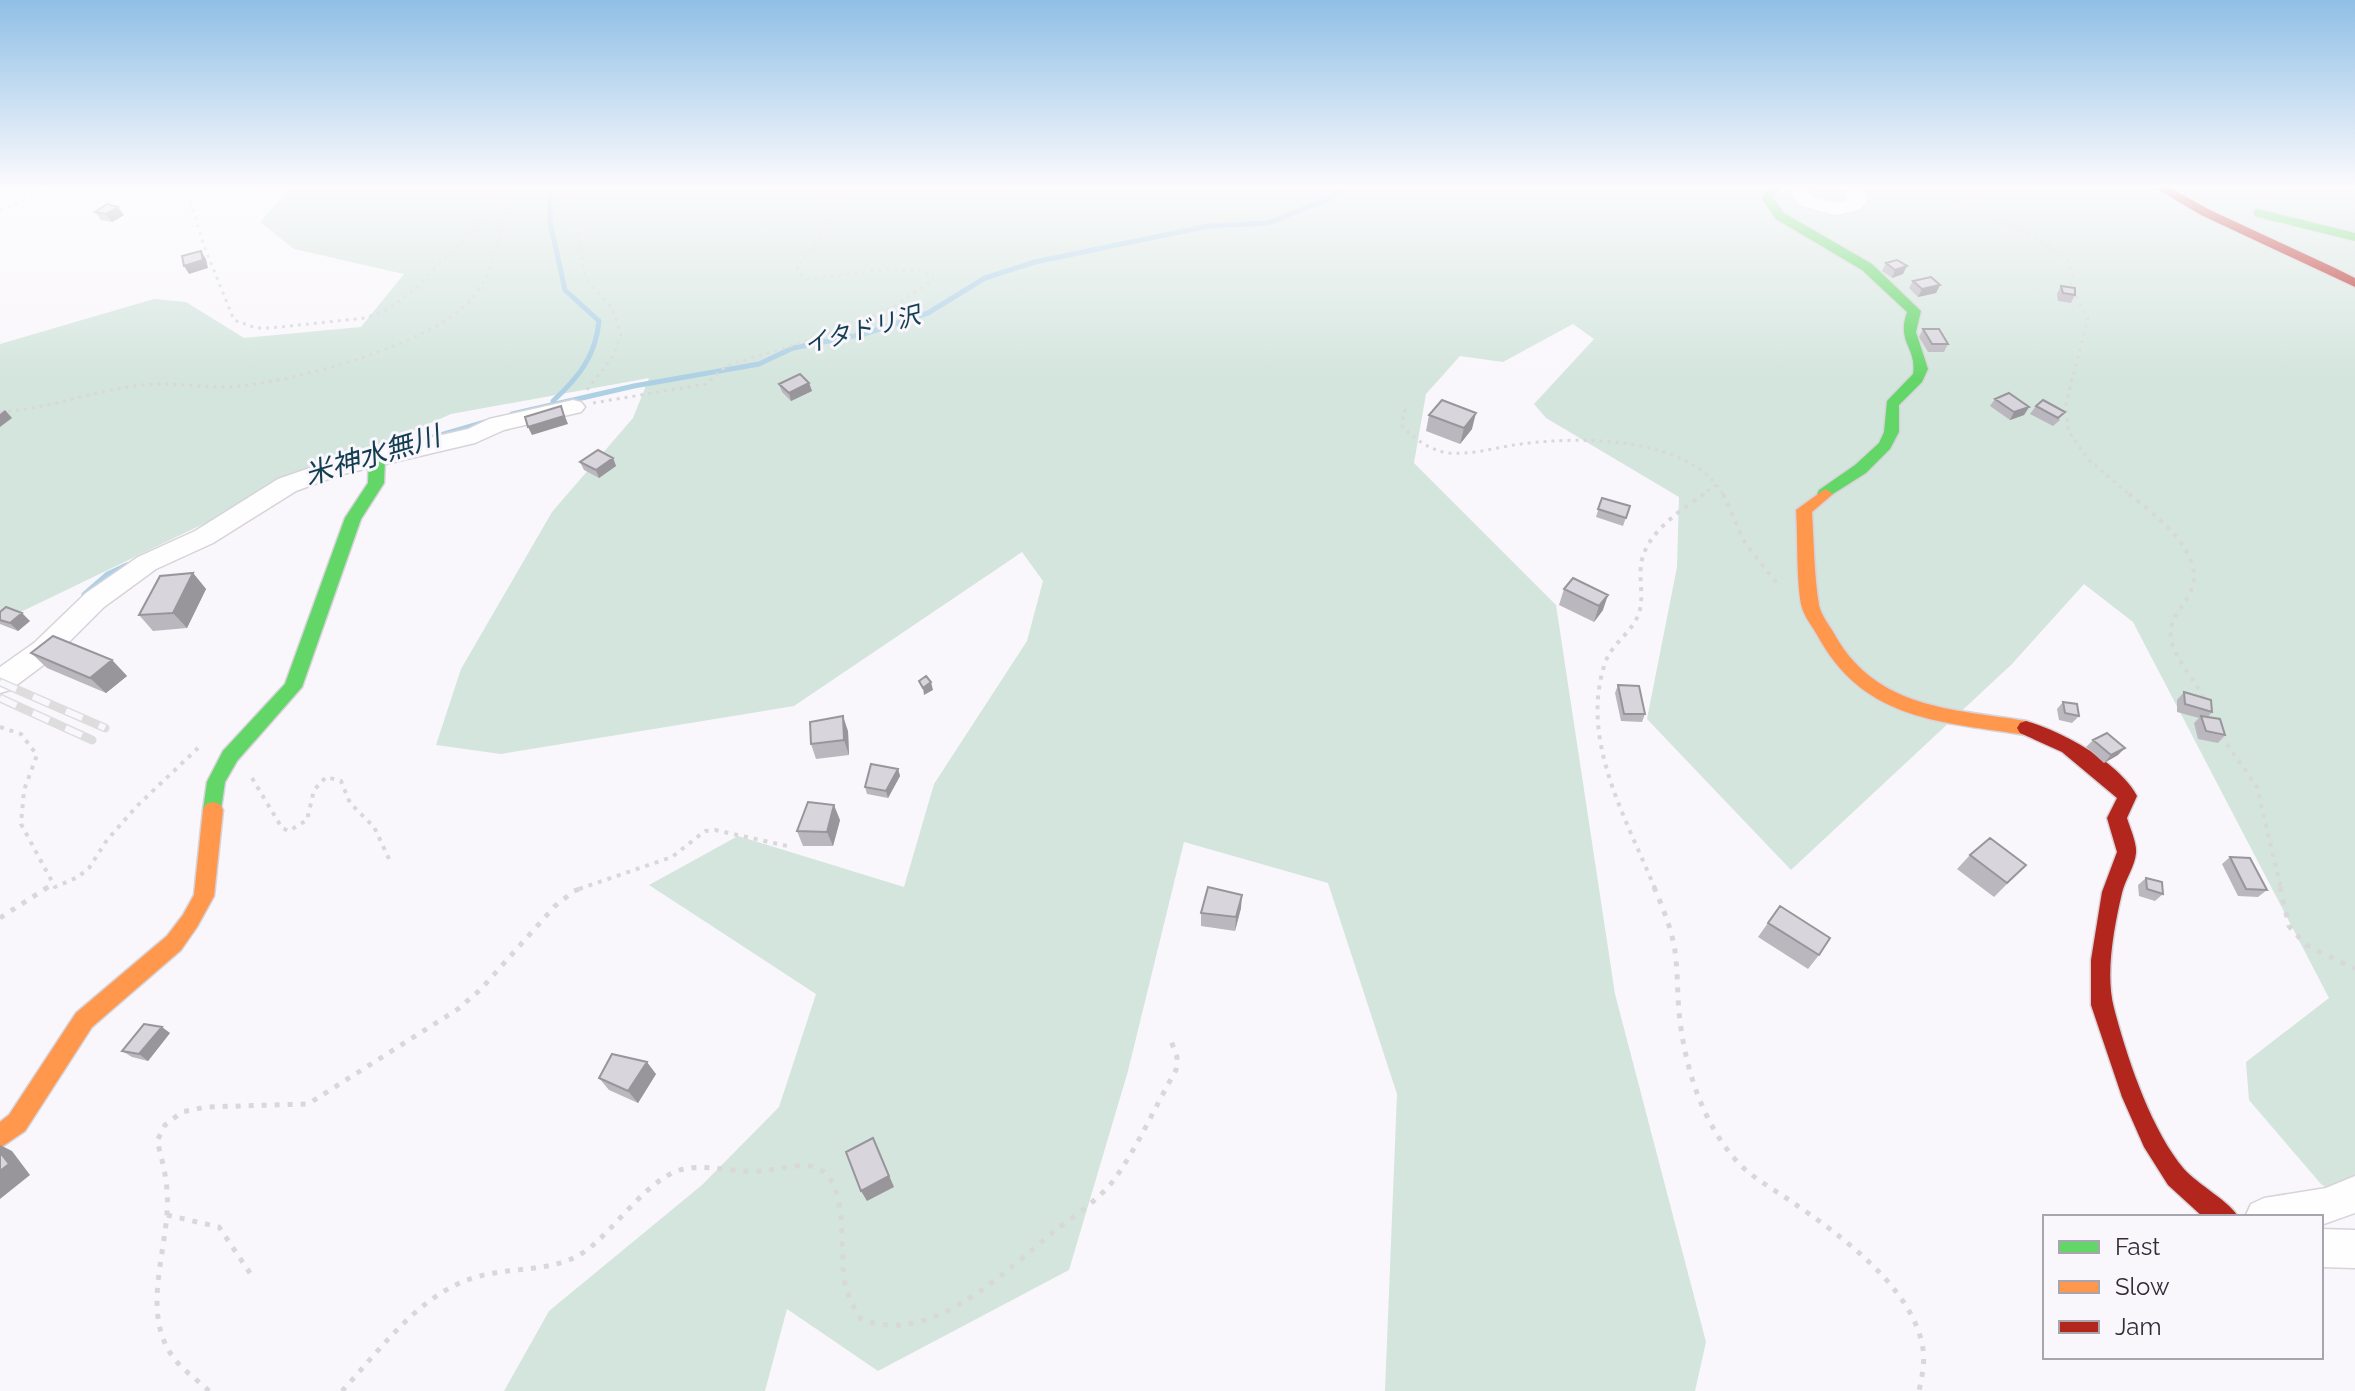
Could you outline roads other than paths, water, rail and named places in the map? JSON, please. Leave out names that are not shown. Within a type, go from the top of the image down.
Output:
[{"type":"street","points":[[1840,251],[1867,267],[1914,311],[1905,328],[1906,335],[1922,366],[1919,378],[1896,397],[1890,408],[1892,433],[1887,442],[1874,456],[1804,510],[1811,608],[1836,652],[1857,677],[1888,698],[1916,710],[2043,732],[2089,761],[2127,796],[2117,818],[2127,852],[2112,892],[2101,960],[2102,1005],[2133,1097],[2152,1139],[2176,1177],[2223,1215]]},
{"type":"street","points":[[2293,251],[2355,283]]},
{"type":"street","points":[[0,682],[44,650],[95,600],[147,563],[204,537],[287,485],[333,468],[475,435],[497,424],[580,399]]},
{"type":"street","points":[[0,1137],[17,1123],[84,1020],[174,943],[204,896],[216,782],[230,756],[293,687],[353,518],[376,483],[377,457]]},
{"type":"street","points":[[2275,1215],[2327,1206],[2355,1194]]},
{"type":"street","points":[[2323,1248],[2355,1249]]},
{"type":"waterway","name":"米神水無川","points":[[553,401],[590,356],[599,321],[565,290],[556,251]]},
{"type":"waterway","name":"イタドリ沢","points":[[512,414],[634,386],[759,364],[793,348],[864,334],[928,313],[985,278],[1035,262],[1088,251]]},
{"type":"waterway","name":"米神水無川","points":[[427,439],[485,422]]},
{"type":"waterway","name":"米神水無川","points":[[85,595],[108,575],[127,566]]},
{"type":"railway","points":[[0,682],[105,728]]},
{"type":"railway","points":[[0,698],[92,740]]}]
